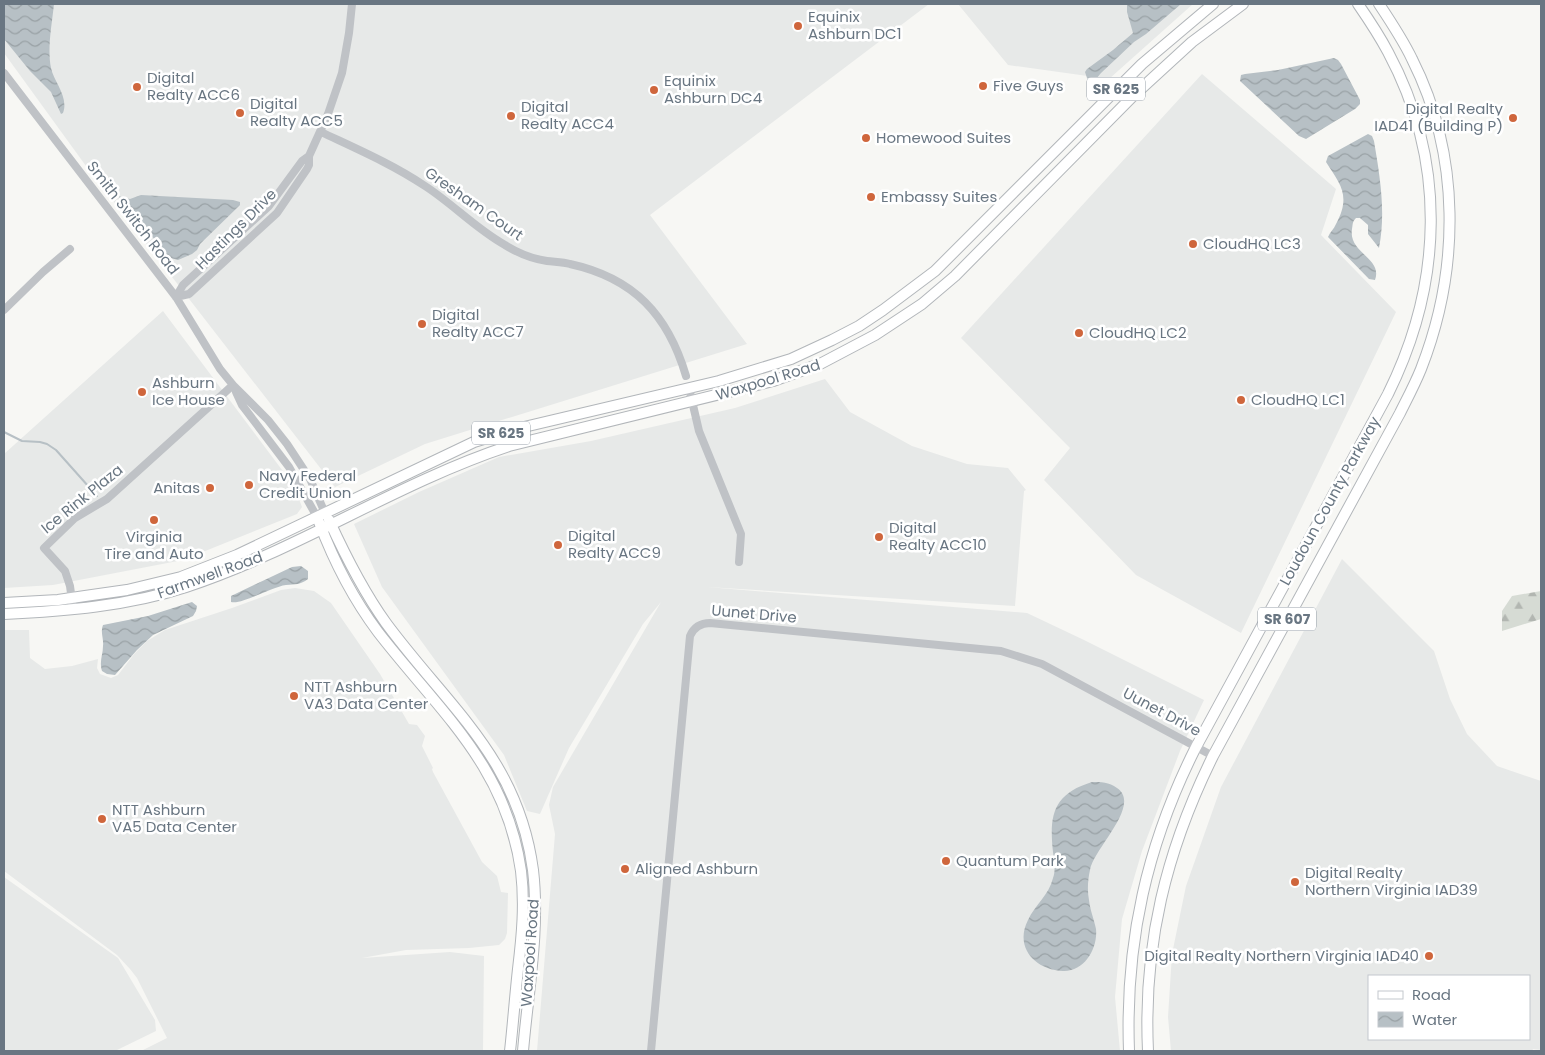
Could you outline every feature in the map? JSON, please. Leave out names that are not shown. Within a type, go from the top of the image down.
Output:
[{"type":"main road","name":"Waxpool Road","points":[[510,1051],[522,936],[523,908],[521,871],[513,832],[507,814],[491,778],[471,745],[366,615],[354,596],[321,515],[447,455],[500,433],[689,388],[763,368],[808,352],[859,326],[935,271],[1136,70],[1213,4]]},
{"type":"main road","name":"Waxpool Road","points":[[326,527],[440,472],[483,454],[773,381],[820,364],[875,336],[916,308],[955,276],[1132,97],[1192,42],[1243,4]]},
{"type":"main road","name":"Loudoun County Parkway","points":[[1129,1051],[1129,995],[1137,918],[1145,880],[1166,815],[1196,747],[1386,399],[1404,361],[1422,306],[1428,277],[1431,220],[1426,162],[1420,133],[1412,106],[1397,70],[1358,4]]},
{"type":"main road","name":"Loudoun County Parkway","points":[[1148,1051],[1147,1003],[1156,918],[1167,871],[1193,798],[1213,756],[1400,413],[1421,371],[1439,315],[1445,287],[1450,230],[1449,194],[1441,143],[1434,115],[1413,60],[1399,34],[1379,4]]},
{"type":"main road","name":"Farmwell Road","points":[[4,603],[58,600],[128,590],[181,577],[237,555],[321,515]]},
{"type":"main road","name":"Waxpool Road","points":[[326,527],[376,609],[480,738],[502,773],[518,810],[530,856],[535,908],[534,937],[522,1051]]},
{"type":"main road","name":"Farmwell Road","points":[[4,614],[53,612],[129,601],[186,587],[249,563],[326,527]]},
{"type":"street","name":"Hastings Drive","points":[[176,297],[189,294],[277,213],[302,179],[309,165],[309,156],[332,106],[342,73],[352,4]]},
{"type":"street","name":"Smith Switch Road","points":[[4,74],[176,297],[220,369],[233,386],[268,420],[287,444],[310,479],[321,515]]},
{"type":"street","name":"Gresham Court","points":[[321,132],[379,159],[418,181],[506,246],[538,259],[588,268],[622,283],[636,293],[652,309],[665,326],[676,345],[686,376]]},
{"type":"street","points":[[4,310],[70,249]]},
{"type":"street","name":"Smith Switch Road","points":[[233,386],[242,405],[289,467],[321,515]]},
{"type":"street","name":"Ice Rink Plaza","points":[[73,608],[70,586],[64,571],[44,548],[75,518],[107,499],[233,386]]},
{"type":"street","points":[[689,388],[699,430],[741,534],[739,562]]},
{"type":"street","name":"Uunet Drive","points":[[651,1051],[689,650],[692,631],[701,624],[710,623],[1001,651],[1042,664],[1213,756]]},
{"type":"shaded area","points":[[4,4],[929,4],[650,215],[747,344],[425,444],[335,487],[86,166],[4,53]]},
{"type":"shaded area","points":[[958,4],[1193,4],[1109,79],[1008,65]]},
{"type":"shaded area","points":[[1202,74],[1336,189],[1321,235],[1396,312],[1241,633],[1136,575],[1044,480],[1070,448],[961,338]]},
{"type":"shaded area","points":[[163,311],[294,486],[302,507],[297,514],[183,560],[53,585],[4,588],[4,454]]},
{"type":"shaded area","points":[[825,379],[850,412],[912,446],[967,464],[1008,468],[1026,490],[1024,491],[1015,606],[707,587],[1027,613],[1204,700],[1180,751],[1142,851],[1122,919],[1115,997],[1120,1051],[537,1051],[555,834],[549,805],[553,787],[661,602],[643,624],[569,748],[540,814],[527,811],[504,755],[382,587],[354,524],[419,492],[499,457],[591,441],[735,408]]},
{"type":"shaded area","points":[[1342,559],[1434,651],[1450,699],[1467,734],[1497,766],[1541,781],[1541,1050],[1171,1051],[1168,1017],[1172,954],[1186,886],[1221,787]]},
{"type":"shaded area","points":[[295,588],[314,591],[331,603],[380,674],[409,724],[417,725],[425,736],[422,746],[433,768],[433,772],[482,862],[497,876],[501,892],[508,893],[507,933],[505,939],[499,945],[406,950],[362,958],[450,952],[484,956],[483,1051],[141,1051],[167,1038],[137,978],[117,955],[4,871],[4,630],[29,630],[30,658],[45,669],[72,666],[98,659],[97,668],[100,674],[111,678],[118,675],[147,641],[165,630],[281,590]]},
{"type":"shaded area","points":[[4,877],[118,958],[155,1020],[156,1031],[115,1051],[4,1051]]},
{"type":"green space","points":[[1541,591],[1541,619],[1502,631],[1502,611],[1512,596]]},
{"type":"water","points":[[4,4],[54,4],[50,36],[50,60],[51,68],[63,95],[63,113],[61,114],[51,92],[30,71],[4,39]]},
{"type":"water","points":[[1127,4],[1181,4],[1134,42],[1092,81],[1087,78],[1085,72],[1087,69],[1133,33],[1127,12]]},
{"type":"water","points":[[1334,58],[1341,64],[1360,100],[1360,104],[1306,139],[1299,136],[1240,81],[1241,75],[1245,74],[1278,70]]},
{"type":"water","points":[[1368,134],[1372,136],[1374,141],[1381,194],[1382,221],[1379,248],[1368,234],[1368,225],[1360,218],[1356,218],[1353,222],[1352,237],[1355,244],[1374,266],[1376,272],[1375,280],[1369,279],[1328,237],[1340,214],[1343,198],[1340,184],[1326,162],[1328,156]]},
{"type":"water","points":[[141,195],[233,200],[240,202],[240,205],[200,244],[197,250],[178,260],[166,254],[118,196],[130,199]]},
{"type":"water","points":[[301,566],[308,571],[308,579],[303,582],[280,586],[242,601],[231,602],[231,596],[292,567]]},
{"type":"water","points":[[192,602],[197,606],[193,616],[153,635],[115,675],[102,671],[103,625],[148,616]]},
{"type":"water","points":[[1092,782],[1108,783],[1117,788],[1123,796],[1124,805],[1120,816],[1099,850],[1090,870],[1088,896],[1096,929],[1095,944],[1092,951],[1088,958],[1077,968],[1063,971],[1053,970],[1036,962],[1030,955],[1026,948],[1024,930],[1031,915],[1048,890],[1054,875],[1052,827],[1056,808],[1069,793]]},
{"type":"waterway","points":[[4,432],[22,441],[47,444],[56,450],[97,496]]},
{"type":"place","name":"Equinix Ashburn DC1","points":[[798,26]]},
{"type":"place","name":"Five Guys","points":[[983,86]]},
{"type":"place","name":"Digital Realty ACC6","points":[[137,87]]},
{"type":"place","name":"Equinix Ashburn DC4","points":[[654,90]]},
{"type":"place","name":"Digital Realty ACC5","points":[[240,113]]},
{"type":"place","name":"Digital Realty ACC4","points":[[511,116]]},
{"type":"place","name":"Digital Realty IAD41 (Building P)","points":[[1513,118]]},
{"type":"place","name":"Homewood Suites","points":[[866,138]]},
{"type":"place","name":"Embassy Suites","points":[[871,197]]},
{"type":"place","name":"CloudHQ LC3","points":[[1193,244]]},
{"type":"place","name":"Digital Realty ACC7","points":[[422,324]]},
{"type":"place","name":"CloudHQ LC2","points":[[1079,333]]},
{"type":"place","name":"Ashburn Ice House","points":[[142,392]]},
{"type":"place","name":"CloudHQ LC1","points":[[1241,400]]},
{"type":"place","name":"Navy Federal Credit Union","points":[[249,485]]},
{"type":"place","name":"Anitas","points":[[210,488]]},
{"type":"place","name":"Virginia Tire and Auto","points":[[154,520]]},
{"type":"place","name":"Digital Realty ACC10","points":[[879,537]]},
{"type":"place","name":"Digital Realty ACC9","points":[[558,545]]},
{"type":"place","name":"NTT Ashburn VA3 Data Center","points":[[294,696]]},
{"type":"place","name":"NTT Ashburn VA5 Data Center","points":[[102,819]]},
{"type":"place","name":"Quantum Park","points":[[946,861]]},
{"type":"place","name":"Aligned Ashburn","points":[[625,869]]},
{"type":"place","name":"Digital Realty Northern Virginia IAD39","points":[[1295,882]]},
{"type":"place","name":"Digital Realty Northern Virginia IAD40","points":[[1429,956]]}]
